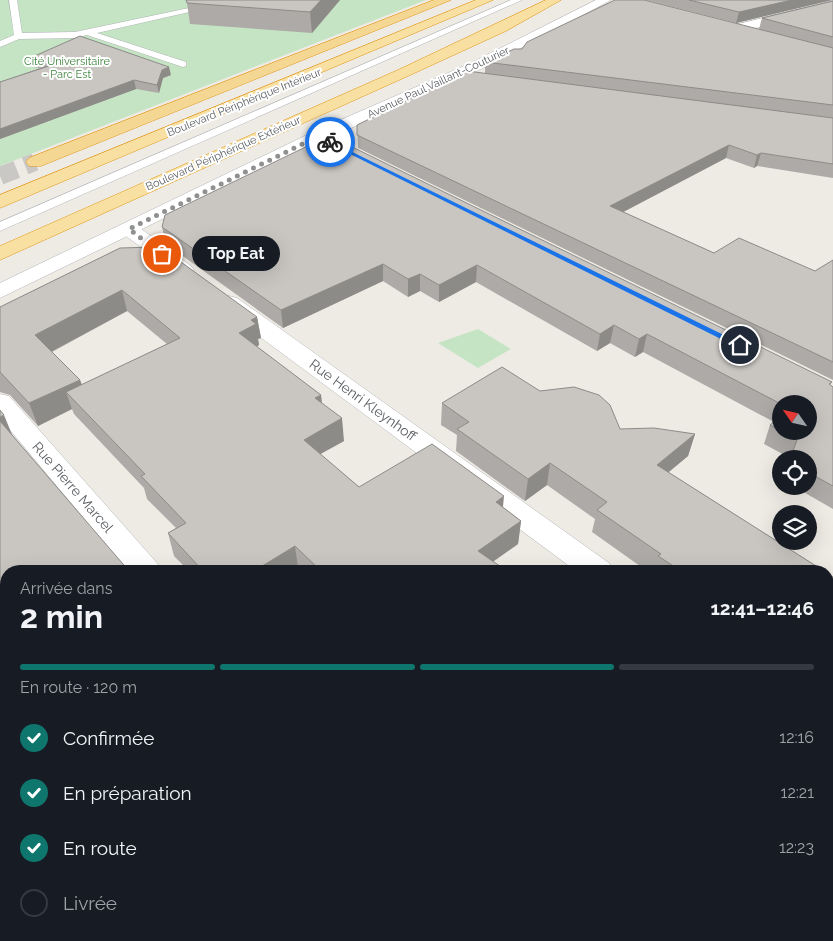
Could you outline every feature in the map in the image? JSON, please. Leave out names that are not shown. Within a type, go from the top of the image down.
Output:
[{"type":"highway","points":[[35,162],[447,0]]},
{"type":"highway","name":"Boulevard Périphérique Intérieur","points":[[0,202],[487,0]]},
{"type":"highway","name":"Boulevard Périphérique Extérieur","points":[[0,254],[403,73],[548,4],[562,0]]},
{"type":"street","name":"Avenue Paul Vaillant-Couturier","points":[[0,291],[129,229],[328,141],[605,0]]},
{"type":"street","points":[[762,36],[731,28],[833,5]]},
{"type":"street","points":[[456,76],[482,80]]},
{"type":"street","name":"Rue Henri Kleynhoff","points":[[129,229],[590,565]]},
{"type":"street","name":"Rue Pierre Marcel","points":[[0,402],[141,565]]},
{"type":"lane","points":[[13,0],[18,36]]},
{"type":"lane","points":[[0,44],[18,36],[65,36],[238,0]]},
{"type":"lane","points":[[0,227],[518,0]]},
{"type":"lane","points":[[88,32],[183,64]]},
{"type":"green space","name":"Cité Universitaire - Parc Est","points":[[0,0],[426,0],[0,166]]},
{"type":"green space","points":[[478,329],[511,349],[478,368],[438,343]]},
{"type":"building","points":[[186,0],[321,0],[310,12],[187,3]]},
{"type":"building","points":[[615,0],[644,0],[833,48],[833,105],[485,62],[514,49],[522,49],[527,42]]},
{"type":"building","points":[[689,0],[792,0],[739,12]]},
{"type":"building","points":[[833,1],[833,37],[762,18]]},
{"type":"building","points":[[80,36],[169,67],[162,70],[157,85],[134,80],[0,129],[0,82],[55,64],[30,58]]},
{"type":"building","points":[[467,71],[833,118],[833,164],[761,153],[757,155],[729,145],[610,206],[714,253],[739,238],[815,271],[833,260],[833,362],[357,135],[357,125]]},
{"type":"building","points":[[320,140],[338,140],[832,382],[829,384],[833,387],[833,486],[817,477],[817,450],[793,450],[797,440],[818,440],[818,395],[772,395],[772,399],[647,334],[639,339],[614,325],[600,334],[477,265],[439,285],[420,274],[408,279],[383,264],[281,310],[162,227],[165,215]]},
{"type":"building","points":[[156,244],[257,317],[251,320],[256,324],[239,333],[321,395],[315,398],[342,418],[304,440],[359,487],[432,444],[504,496],[496,502],[521,521],[478,551],[498,565],[315,565],[295,546],[264,565],[197,565],[168,533],[186,523],[141,476],[145,474],[66,392],[180,338],[122,290],[35,335],[80,380],[29,403],[0,372],[0,307],[120,248],[155,247]]},
{"type":"building","points":[[502,367],[540,391],[574,387],[599,395],[610,405],[620,429],[654,428],[695,434],[657,465],[772,538],[772,550],[791,550],[815,565],[672,565],[658,556],[661,554],[597,510],[607,502],[550,463],[528,479],[457,429],[469,422],[442,403]]},
{"type":"building","points":[[0,421],[124,565],[0,565]]},
{"type":"tunnel","points":[[0,176],[35,162]]},
{"type":"way so far","points":[[162,254],[129,229],[319,136],[330,142]]},
{"type":"place","name":"Top Eat","points":[[162,254]]},
{"type":"route","points":[[330,142],[740,345]]}]
